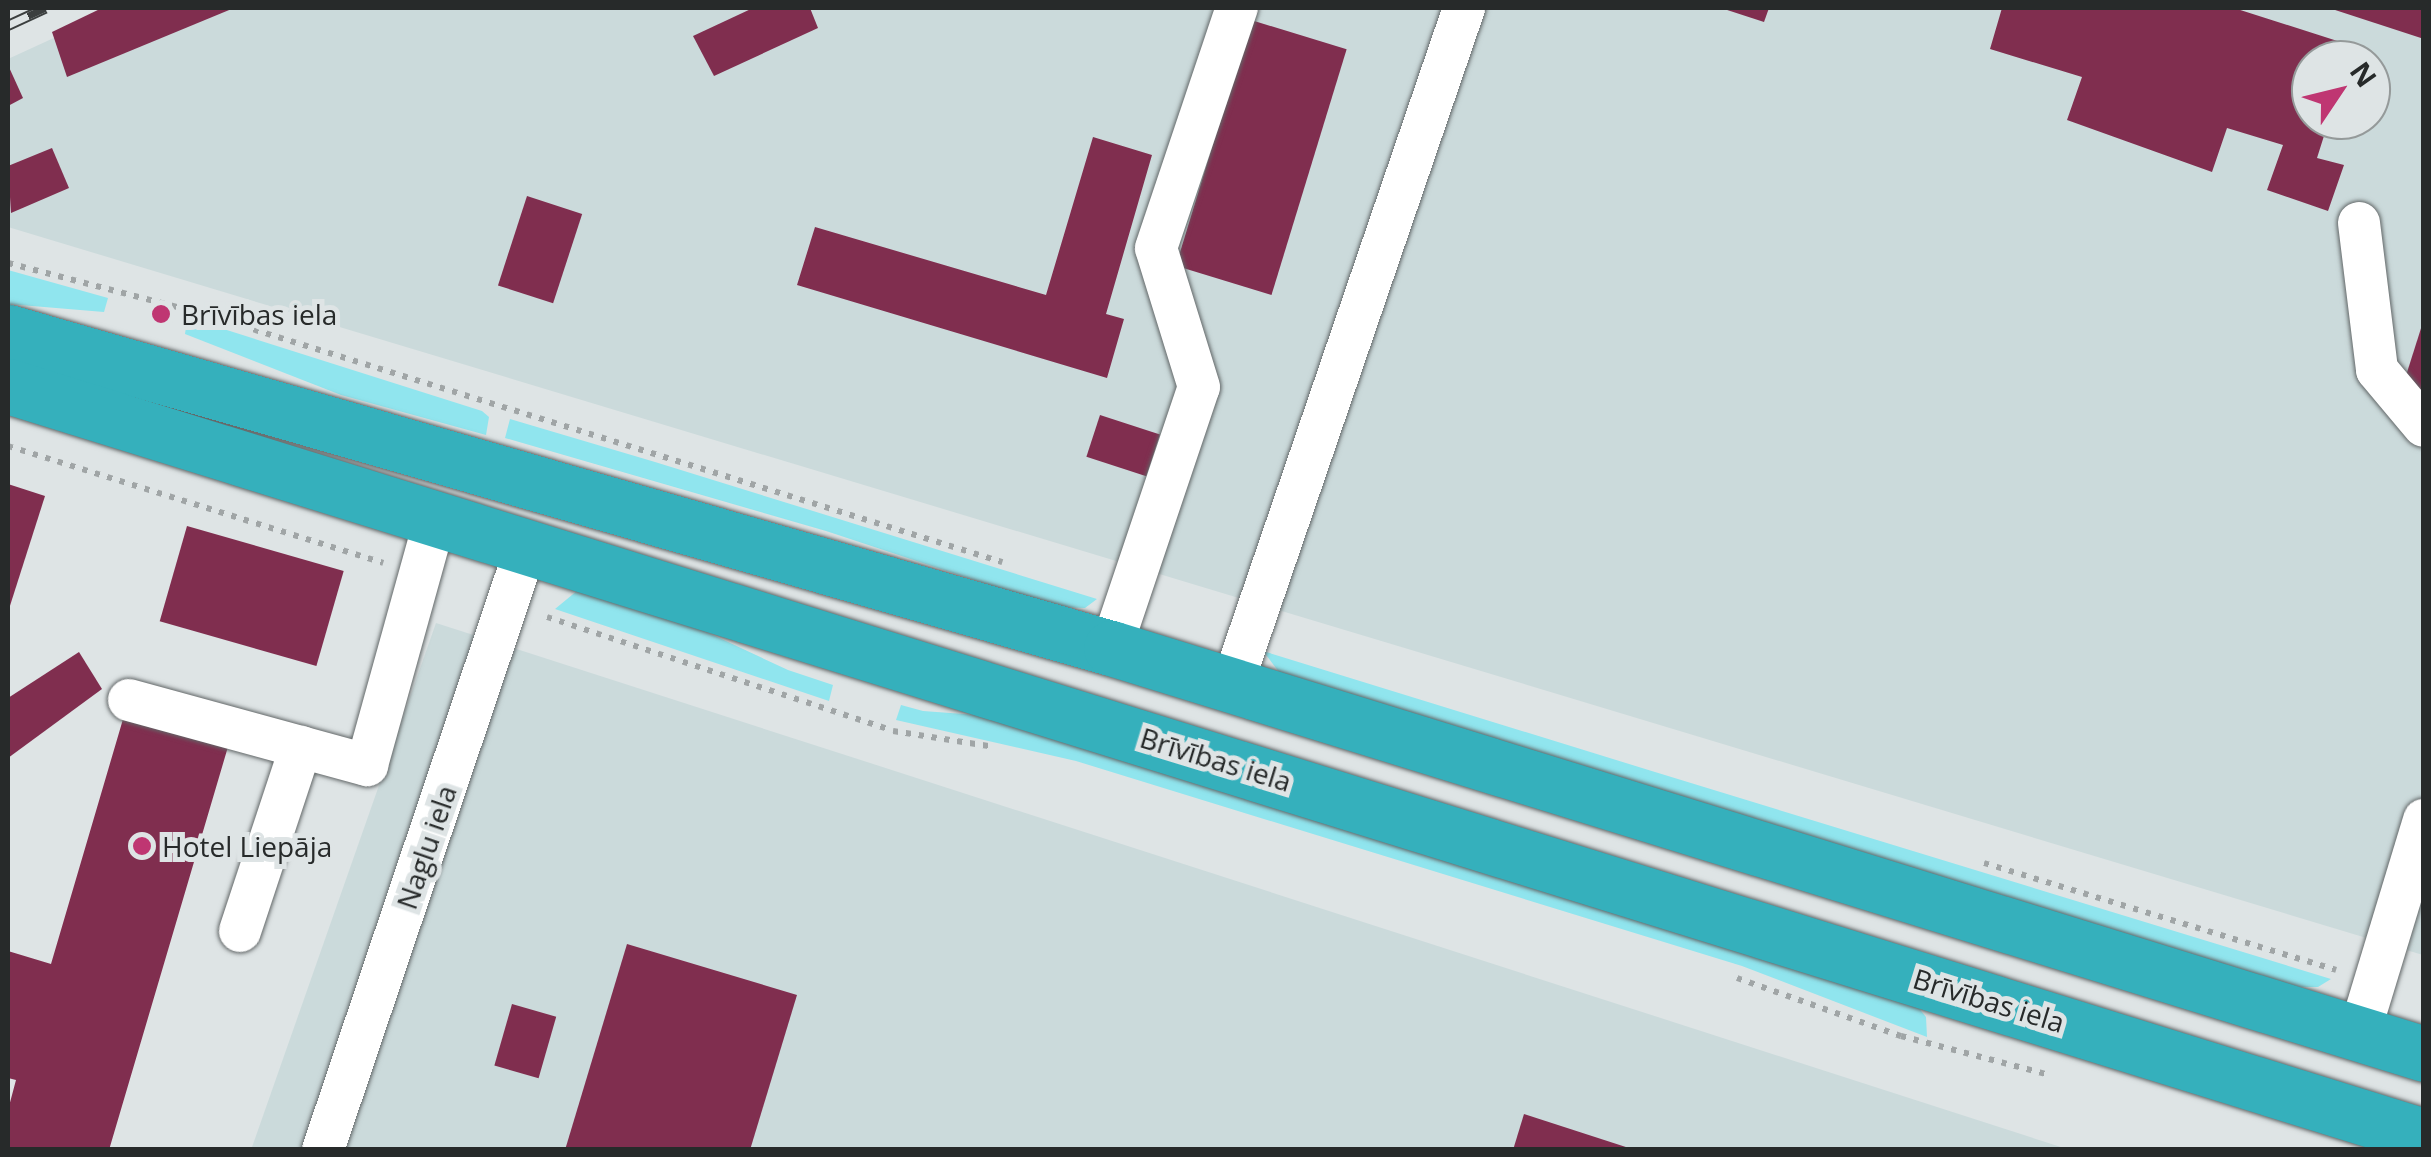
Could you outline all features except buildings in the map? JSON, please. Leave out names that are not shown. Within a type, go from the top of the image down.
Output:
[{"type":"highway","points":[[8,332],[1232,684],[2424,1054]]},
{"type":"highway","name":"Brīvības iela","points":[[8,386],[528,544],[2424,1136]]},
{"type":"street","points":[[1111,648],[1199,387],[1156,248],[1237,8]]},
{"type":"street","points":[[1232,684],[1464,8]]},
{"type":"street","points":[[2358,223],[2377,370],[2424,426]]},
{"type":"street","points":[[129,700],[367,765],[436,516]]},
{"type":"street","name":"Naglu iela","points":[[324,1150],[528,544]]},
{"type":"street","points":[[240,932],[301,747]]},
{"type":"street","points":[[2358,1034],[2424,820]]},
{"type":"path","points":[[8,262],[204,314],[506,410]]},
{"type":"path","points":[[8,446],[419,574]]},
{"type":"path","points":[[508,603],[832,713],[894,731],[1004,748]]},
{"type":"path","points":[[1724,973],[1901,1036],[2068,1079]]},
{"type":"shaded area","points":[[119,8],[2423,8],[2423,955],[8,227],[8,59]]},
{"type":"shaded area","points":[[8,270],[108,298],[104,312],[8,304]]},
{"type":"shaded area","points":[[192,319],[482,411],[489,417],[486,435],[341,395],[185,334],[187,321]]},
{"type":"shaded area","points":[[510,419],[1097,599],[1085,608],[1056,607],[826,531],[505,438]]},
{"type":"shaded area","points":[[578,590],[655,608],[788,670],[833,685],[829,701],[555,609]]},
{"type":"shaded area","points":[[436,623],[2067,1149],[251,1150]]},
{"type":"shaded area","points":[[1263,651],[2331,979],[2318,987],[2296,987],[1282,676]]},
{"type":"shaded area","points":[[901,705],[923,711],[991,716],[1918,1007],[1926,1017],[1927,1037],[1742,966],[1076,761],[896,720]]},
{"type":"railway","points":[[8,25],[45,8]]},
{"type":"place","name":"Brīvības iela","points":[[161,314]]},
{"type":"place","name":"Hotel Liepāja","points":[[142,846]]}]
